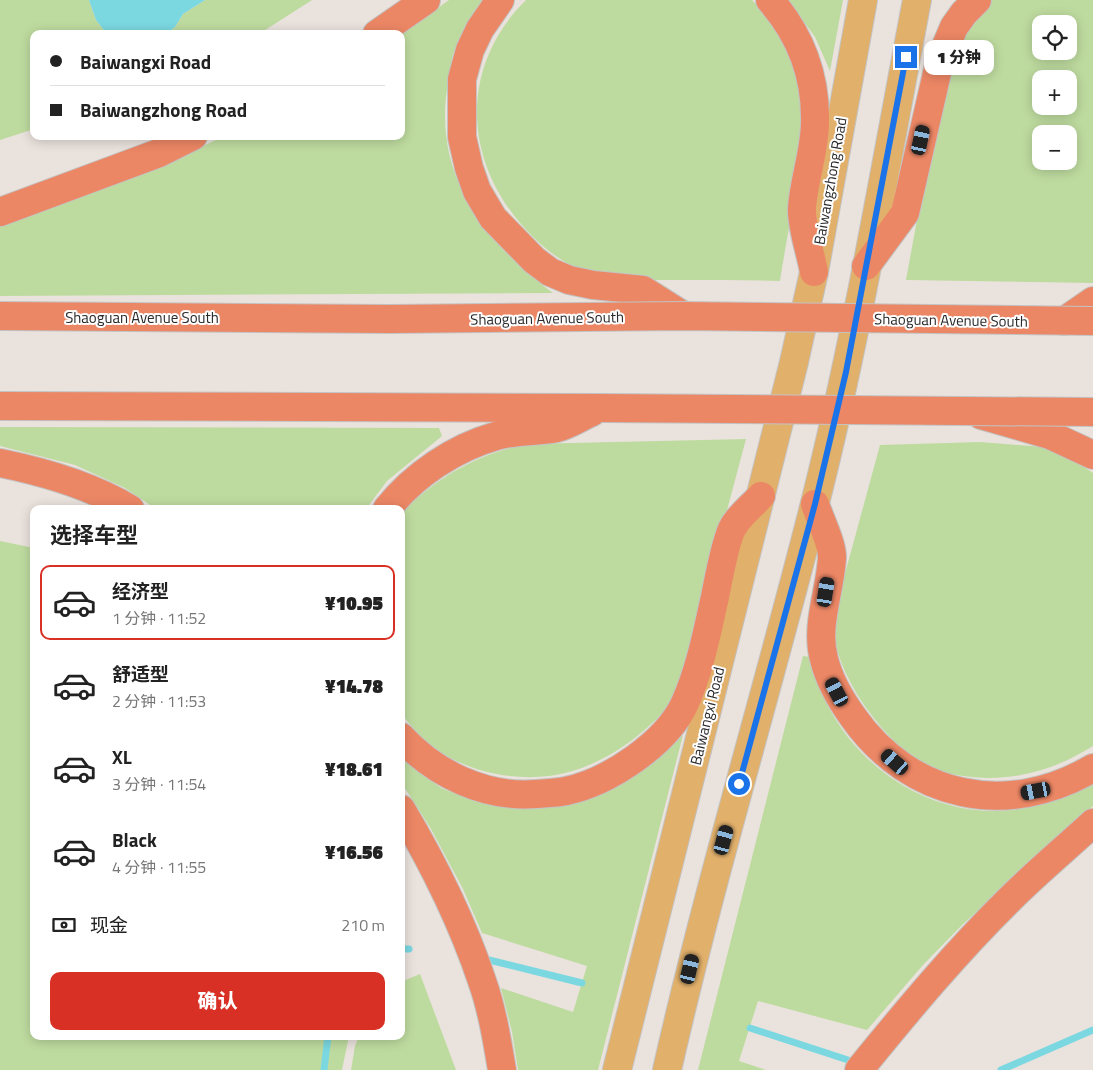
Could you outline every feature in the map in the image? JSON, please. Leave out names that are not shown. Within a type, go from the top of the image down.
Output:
[{"type":"highway","points":[[383,30],[426,0]]},
{"type":"highway","points":[[500,0],[480,29],[470,50],[462,79],[462,137],[476,191],[492,218],[534,260],[550,272],[569,280],[593,285],[643,290],[684,316]]},
{"type":"highway","points":[[770,0],[785,17],[799,41],[808,66],[813,94],[815,122],[802,210],[814,272]]},
{"type":"highway","points":[[866,266],[906,213],[940,60],[954,27],[964,12],[977,0]]},
{"type":"highway","points":[[0,212],[159,153],[185,140]]},
{"type":"highway","points":[[1064,321],[1093,301]]},
{"type":"highway","name":"Shaoguan Avenue South","points":[[0,316],[390,319],[684,316],[1093,322]]},
{"type":"highway","points":[[0,406],[1093,412]]},
{"type":"highway","points":[[390,505],[424,472],[469,446],[496,436],[524,430],[558,428],[601,408]]},
{"type":"highway","points":[[967,411],[1050,435],[1093,455]]},
{"type":"highway","points":[[0,463],[29,469],[72,483],[117,500],[124,505]]},
{"type":"highway","points":[[405,741],[415,752],[452,777],[484,790],[530,794],[566,791],[596,782],[622,767],[663,733],[684,705],[694,677],[732,528],[761,496]]},
{"type":"highway","points":[[815,504],[832,556],[821,628],[823,658],[831,681],[842,702],[873,744],[895,762],[946,789],[988,794],[1020,794],[1051,788],[1074,779],[1093,768]]},
{"type":"highway","points":[[405,816],[449,898],[467,939],[483,982],[502,1070]]},
{"type":"highway","points":[[858,1070],[907,1009],[970,940],[1012,897],[1093,823]]},
{"type":"main road","name":"Baiwangzhong Road","points":[[794,362],[814,272],[863,0]]},
{"type":"main road","points":[[667,1070],[694,953],[815,504],[846,372],[916,0]]},
{"type":"main road","name":"Baiwangxi Road","points":[[617,1070],[794,362]]},
{"type":"green space","points":[[0,0],[89,0],[96,20],[104,30],[30,30],[30,130],[0,140]]},
{"type":"green space","points":[[205,0],[312,0],[265,30],[171,30],[183,14]]},
{"type":"green space","points":[[449,0],[486,0],[470,21],[453,55],[449,72],[445,121],[449,151],[457,179],[470,206],[487,230],[506,253],[553,293],[0,296],[0,226],[164,165],[216,140],[405,140],[405,31]]},
{"type":"green space","points":[[526,0],[752,0],[762,11],[787,45],[796,71],[801,99],[799,161],[780,281],[647,280],[602,276],[581,270],[562,260],[528,232],[502,197],[488,169],[480,140],[477,110],[480,81],[490,52],[505,25]]},
{"type":"green space","points":[[788,0],[843,0],[830,71],[815,37]]},
{"type":"green space","points":[[992,0],[1093,0],[1093,283],[906,280],[937,110],[959,42],[979,13]]},
{"type":"green space","points":[[0,427],[439,428],[442,436],[387,481],[369,505],[150,505],[125,488],[75,465],[0,446]]},
{"type":"green space","points":[[746,439],[678,694],[658,718],[641,733],[612,753],[580,769],[551,776],[532,777],[493,773],[457,761],[441,752],[423,738],[405,718],[405,509],[430,488],[459,469],[491,454],[527,444]]},
{"type":"green space","points":[[980,442],[1043,447],[1080,464],[1093,473],[1093,746],[1078,755],[1047,768],[1031,773],[998,778],[963,776],[935,770],[911,756],[897,744],[884,731],[858,696],[841,662],[831,625],[880,445]]},
{"type":"green space","points":[[0,541],[30,547],[30,1040],[348,1040],[342,1070],[0,1070]]},
{"type":"green space","points":[[803,656],[811,657],[821,690],[836,720],[857,748],[882,771],[911,790],[942,803],[975,810],[1010,810],[1053,800],[1093,783],[1093,806],[962,925],[923,965],[867,1030],[758,1001],[739,1061],[766,1070],[698,1070]]},
{"type":"green space","points":[[683,735],[598,1070],[518,1070],[512,1032],[501,988],[573,1012],[587,966],[482,933],[463,889],[431,829],[405,788],[405,760],[441,788],[477,802],[504,807],[533,808],[579,801],[656,759]]},
{"type":"green space","points":[[420,974],[456,1070],[351,1070],[357,1040],[405,1040],[405,980]]},
{"type":"water","points":[[89,0],[205,0],[183,14],[171,30],[104,30],[96,20]]},
{"type":"waterway","points":[[489,960],[582,983]]},
{"type":"waterway","points":[[750,1028],[848,1060]]},
{"type":"waterway","points":[[1001,1070],[1093,1030]]},
{"type":"waterway","points":[[324,1070],[328,1040]]},
{"type":"route","points":[[739,784],[815,504],[846,372],[906,57]]}]
